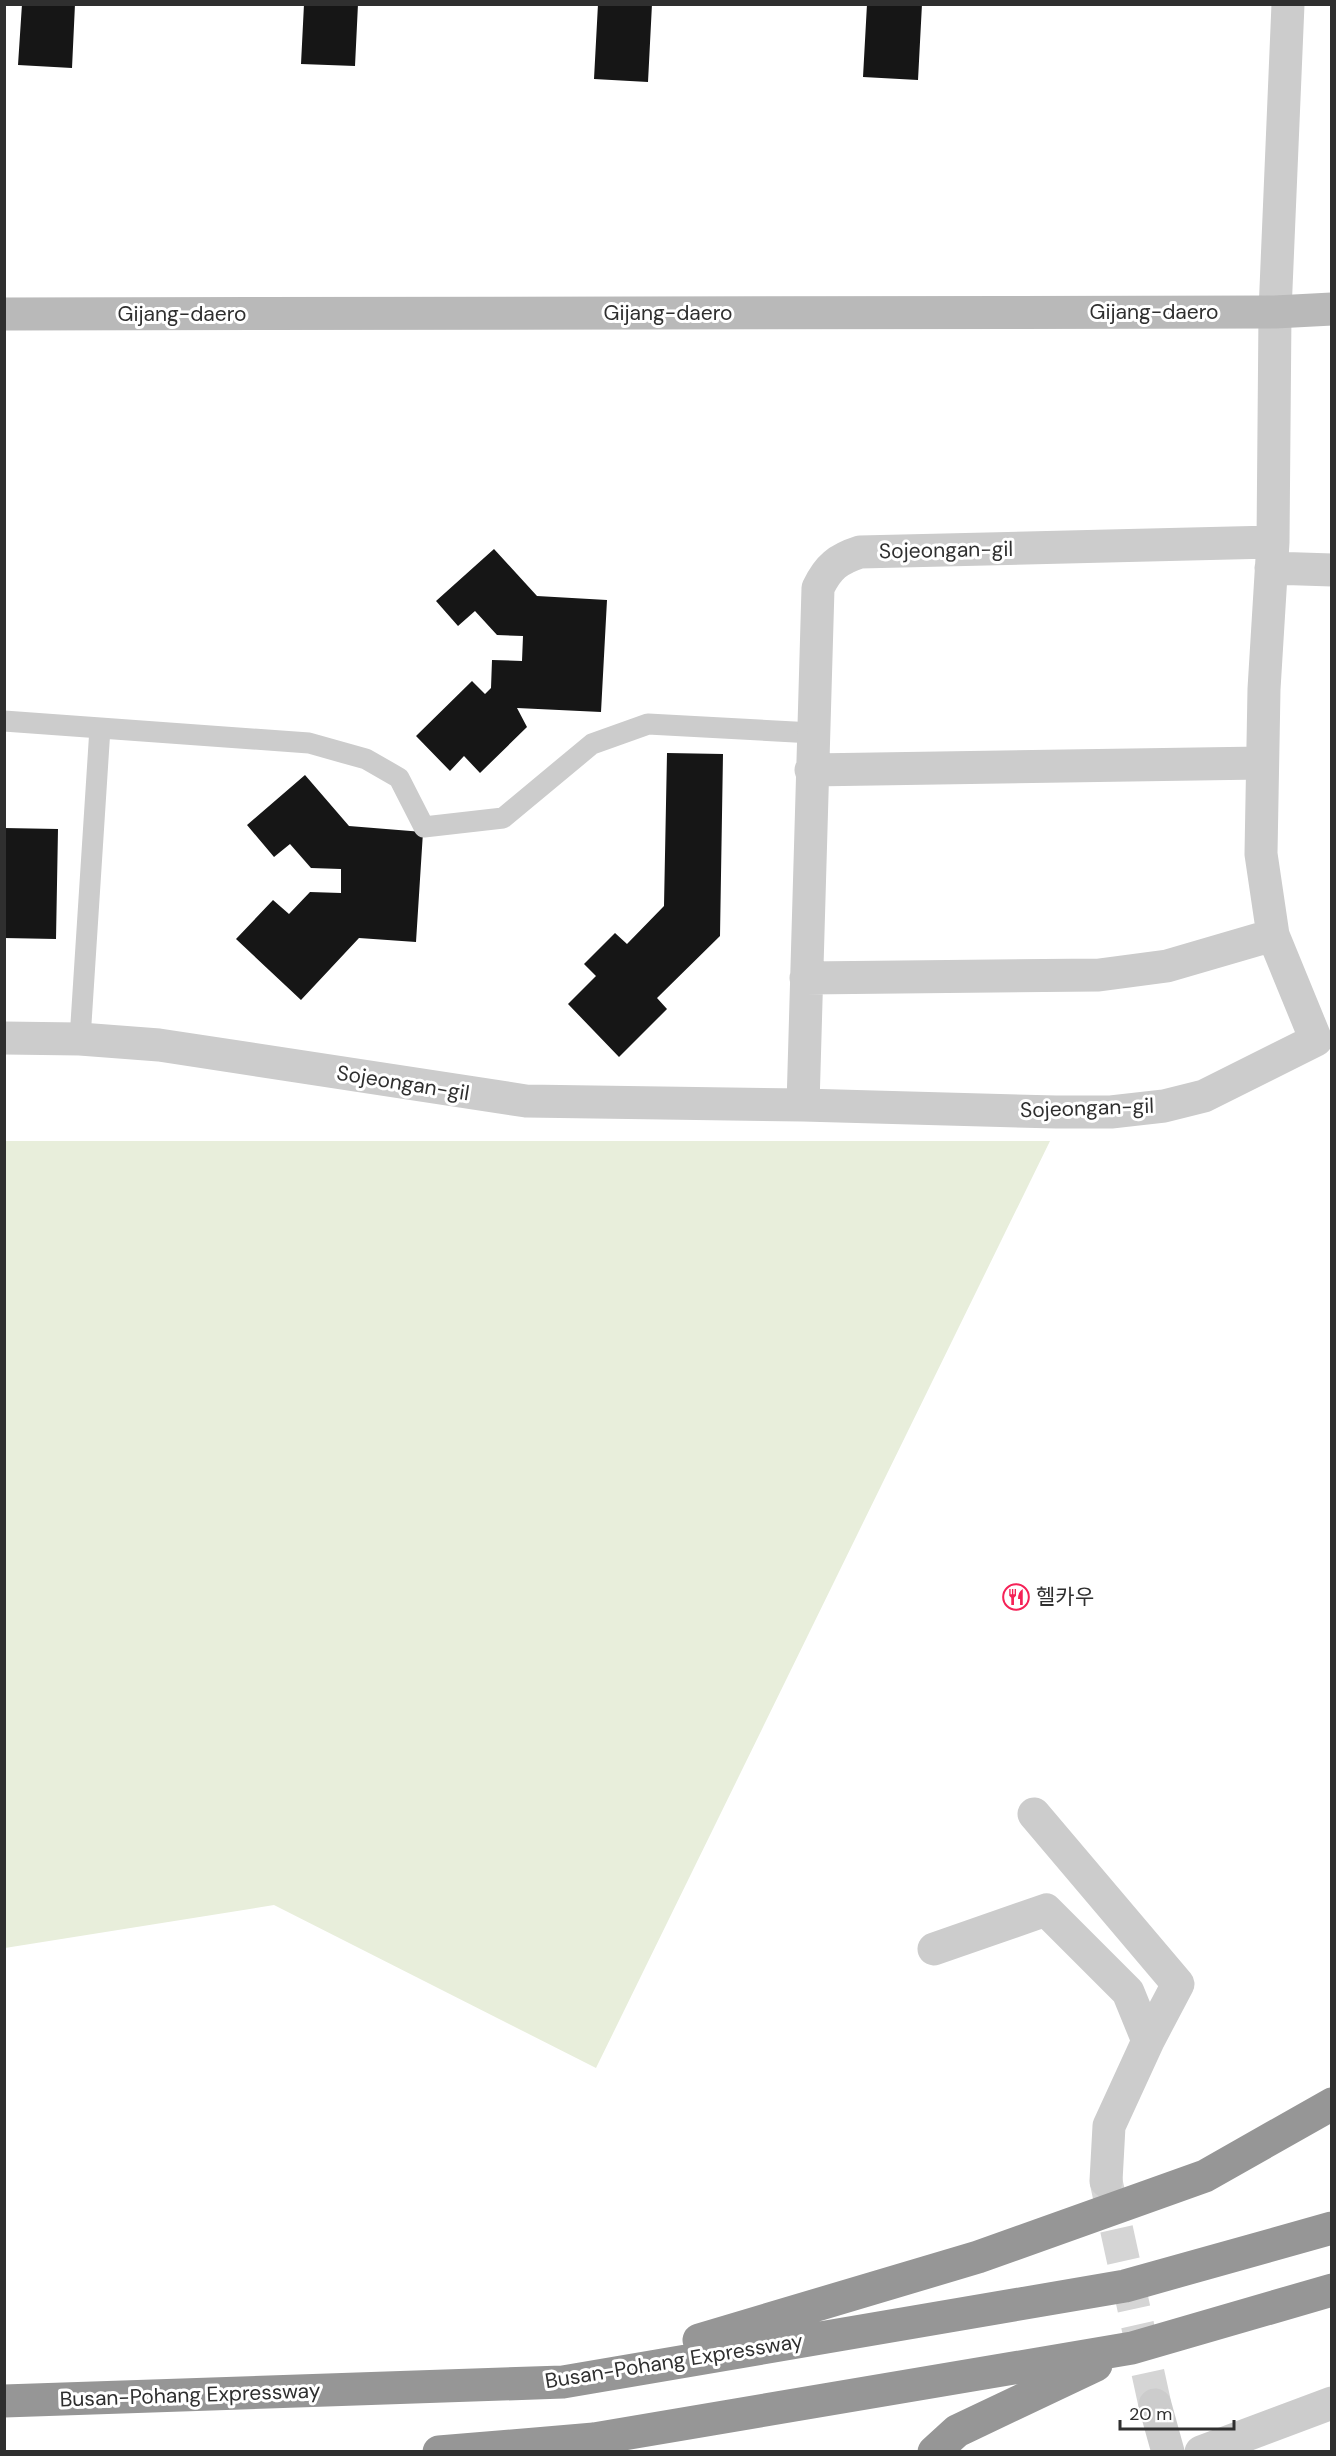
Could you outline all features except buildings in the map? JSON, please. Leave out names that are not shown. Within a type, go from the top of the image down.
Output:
[{"type":"highway","points":[[563,2382],[978,2257],[1205,2176],[1332,2104]]},
{"type":"highway","name":"Busan-Pohang Expressway","points":[[4,2401],[563,2382],[1125,2286],[1332,2228]]},
{"type":"highway","points":[[439,2451],[594,2439],[1132,2348],[1332,2290]]},
{"type":"highway","points":[[934,2451],[957,2431],[1132,2348]]},
{"type":"main road","name":"Gijang-daero","points":[[4,314],[1275,312],[1332,309]]},
{"type":"street","name":"Sojeongan-gil","points":[[4,1038],[80,1039],[159,1045],[526,1101],[1111,1112],[1164,1106],[1204,1096],[1316,1040],[1273,935],[1261,854],[1264,689],[1272,555],[1275,312],[1288,4]]},
{"type":"street","name":"Sojeongan-gil","points":[[803,1105],[818,588],[831,566],[843,557],[860,552],[1272,555]]},
{"type":"street","points":[[1272,555],[1332,570]]},
{"type":"street","points":[[811,770],[1262,763]]},
{"type":"street","points":[[806,978],[1099,975],[1167,966],[1273,935]]},
{"type":"street","points":[[1034,1814],[1178,1984],[1109,2126],[1106,2181]]},
{"type":"street","points":[[934,1949],[1046,1910],[1128,1992],[1149,2041]]},
{"type":"street","points":[[1201,2451],[1332,2403]]},
{"type":"street","points":[[1155,2405],[1168,2451]]},
{"type":"lane","points":[[4,721],[309,743],[366,759],[399,778],[424,828],[503,818],[592,744],[648,724],[813,733]]},
{"type":"lane","points":[[80,1039],[100,728]]},
{"type":"green space","points":[[5,1141],[1050,1141],[596,2068],[274,1905],[5,1948]]},
{"type":"tunnel","points":[[1106,2181],[1155,2405]]},
{"type":"place","name":"헬카우","points":[[1016,1597]]}]
